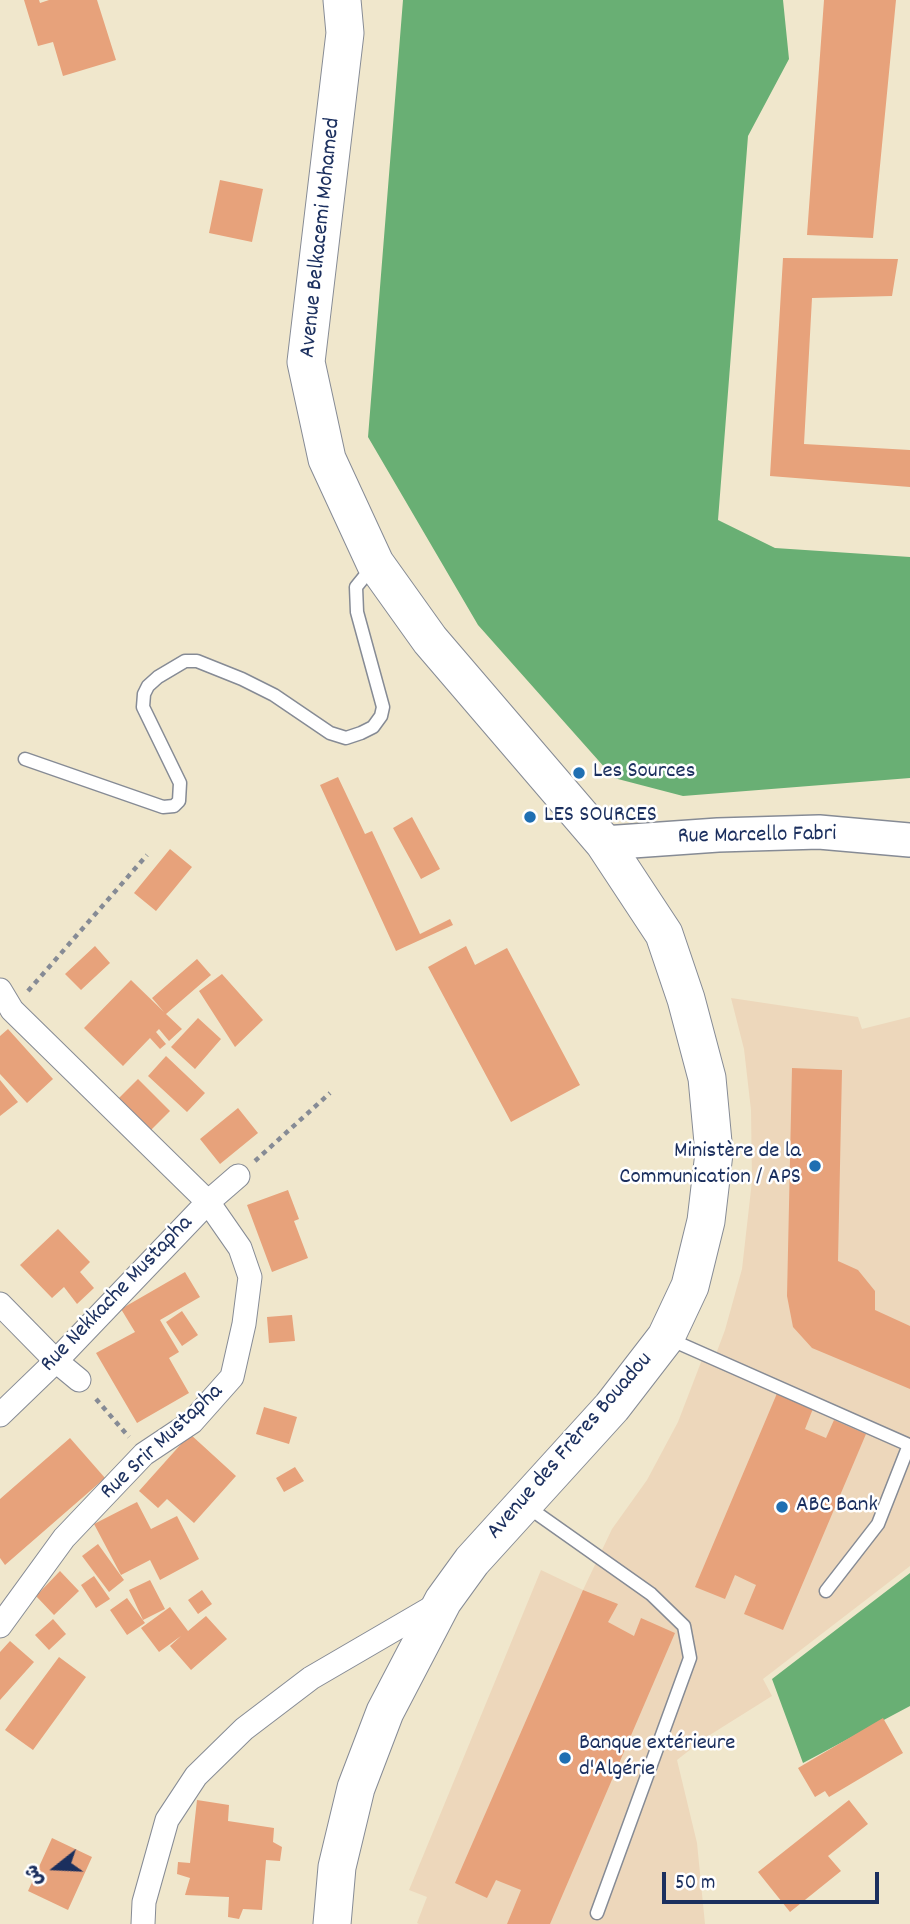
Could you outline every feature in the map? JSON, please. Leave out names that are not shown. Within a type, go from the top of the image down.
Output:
[{"type":"main road","name":"Avenue Belkacemi Mohamed","points":[[342,0],[345,33],[306,362],[327,459],[375,562],[430,640],[604,843]]},
{"type":"main road","name":"Avenue des Frères Bouadou","points":[[332,1924],[337,1867],[356,1788],[384,1712],[443,1601],[472,1560],[612,1407],[666,1337],[690,1286],[706,1221],[714,1153],[707,1077],[687,999],[664,934],[604,843]]},
{"type":"street","name":"Rue Marcello Fabri","points":[[604,843],[718,835],[819,832],[910,840]]},
{"type":"street","name":"Rue Srir Mustapha","points":[[0,1626],[64,1538],[144,1454],[192,1422],[232,1377],[244,1324],[250,1277],[240,1248],[208,1202],[4,1007]]},
{"type":"street","name":"Rue Nekkache Mustapha","points":[[0,1415],[56,1361],[208,1202],[238,1176]]},
{"type":"street","points":[[0,1304],[56,1361],[79,1380]]},
{"type":"street","points":[[143,1924],[144,1902],[167,1820],[196,1776],[244,1729],[311,1678],[443,1601]]},
{"type":"lane","points":[[25,759],[163,807],[174,807],[180,802],[180,783],[143,707],[148,685],[185,661],[197,662],[242,679],[274,695],[330,733],[346,738],[373,727],[381,716],[383,707],[357,612],[356,587],[375,562]]},
{"type":"lane","points":[[666,1337],[909,1445],[878,1524],[826,1591]]},
{"type":"lane","points":[[524,1504],[651,1594],[684,1626],[690,1658],[597,1913]]},
{"type":"path","points":[[4,1007],[147,855]]},
{"type":"path","points":[[238,1176],[330,1093]]},
{"type":"path","points":[[79,1380],[144,1454]]},
{"type":"shaded area","points":[[731,998],[858,1017],[862,1029],[910,1017],[910,1566],[763,1679],[772,1696],[705,1738],[677,1760],[697,1843],[705,1924],[419,1924],[417,1923],[427,1897],[409,1890],[541,1570],[583,1590],[612,1529],[647,1480],[678,1422],[703,1357],[713,1362],[725,1330],[742,1269],[752,1181],[751,1110],[744,1049]]},
{"type":"green space","points":[[403,0],[783,0],[789,59],[748,136],[718,520],[775,548],[910,557],[910,778],[683,796],[614,778],[478,625],[368,437]]},
{"type":"green space","points":[[910,1573],[910,1706],[803,1763],[772,1679]]},
{"type":"building","points":[[24,0],[39,0],[40,3],[49,0],[97,0],[116,60],[63,76],[53,42],[38,46]]},
{"type":"building","points":[[824,0],[896,0],[873,238],[807,235]]},
{"type":"building","points":[[220,180],[263,189],[252,242],[209,233]]},
{"type":"building","points":[[783,258],[898,259],[892,296],[812,298],[804,444],[910,450],[910,487],[770,476]]},
{"type":"building","points":[[338,777],[365,834],[372,831],[420,934],[450,919],[453,925],[396,951],[320,785]]},
{"type":"building","points":[[412,817],[440,869],[421,879],[393,828]]},
{"type":"building","points":[[170,849],[192,867],[156,911],[134,893]]},
{"type":"building","points":[[95,946],[110,963],[81,990],[65,974]]},
{"type":"building","points":[[466,946],[475,965],[507,948],[580,1085],[511,1122],[428,967]]},
{"type":"building","points":[[197,959],[211,975],[166,1014],[182,1029],[169,1041],[159,1029],[156,1032],[166,1044],[160,1049],[150,1038],[123,1066],[84,1028],[131,980],[164,1012],[152,998]]},
{"type":"building","points":[[222,974],[263,1020],[235,1047],[199,991]]},
{"type":"building","points":[[198,1018],[221,1039],[195,1069],[171,1047]]},
{"type":"building","points":[[8,1029],[53,1079],[27,1103],[0,1074],[0,1036]]},
{"type":"building","points":[[166,1056],[205,1093],[187,1112],[148,1076]]},
{"type":"building","name":"Ministère de la Communication / APS","points":[[792,1068],[842,1070],[838,1261],[858,1270],[875,1291],[875,1310],[910,1326],[910,1389],[812,1348],[793,1327],[787,1296]]},
{"type":"building","points":[[138,1079],[170,1111],[150,1131],[118,1099]]},
{"type":"building","points":[[0,1080],[18,1102],[0,1116]]},
{"type":"building","points":[[238,1108],[258,1133],[220,1164],[200,1139]]},
{"type":"building","points":[[288,1190],[299,1219],[294,1221],[308,1258],[272,1272],[247,1205]]},
{"type":"building","points":[[58,1229],[90,1262],[80,1272],[94,1288],[77,1304],[64,1287],[52,1298],[20,1265]]},
{"type":"building","points":[[185,1272],[200,1297],[160,1320],[179,1352],[169,1358],[189,1393],[137,1423],[96,1353],[135,1332],[121,1309]]},
{"type":"building","points":[[182,1311],[198,1335],[182,1346],[166,1322]]},
{"type":"building","points":[[292,1315],[295,1341],[269,1343],[267,1317]]},
{"type":"building","name":"ABC Bank","points":[[778,1391],[814,1406],[805,1429],[826,1438],[834,1420],[866,1434],[783,1630],[744,1614],[756,1585],[735,1575],[725,1599],[695,1587]]},
{"type":"building","points":[[264,1407],[297,1417],[289,1444],[256,1434]]},
{"type":"building","points":[[190,1434],[236,1476],[194,1523],[167,1499],[158,1508],[139,1491]]},
{"type":"building","points":[[70,1438],[105,1478],[5,1565],[0,1558],[0,1499]]},
{"type":"building","points":[[295,1467],[304,1481],[284,1492],[276,1478]]},
{"type":"building","points":[[137,1502],[151,1529],[177,1516],[199,1559],[160,1580],[150,1560],[121,1575],[94,1524]]},
{"type":"building","points":[[98,1544],[124,1580],[109,1592],[82,1556]]},
{"type":"building","points":[[60,1571],[79,1591],[54,1615],[36,1596]]},
{"type":"building","points":[[94,1576],[110,1599],[96,1608],[81,1585]]},
{"type":"building","points":[[150,1580],[165,1609],[143,1620],[129,1590]]},
{"type":"building","points":[[202,1590],[212,1604],[198,1614],[188,1600]]},
{"type":"building","name":"Banque extérieure d'Algérie","points":[[583,1590],[618,1604],[608,1622],[634,1636],[641,1618],[675,1633],[550,1924],[507,1924],[521,1890],[496,1880],[487,1898],[455,1883]]},
{"type":"building","points":[[127,1598],[145,1623],[127,1635],[110,1610]]},
{"type":"building","points":[[170,1607],[188,1631],[206,1616],[227,1639],[191,1670],[170,1646],[181,1636],[159,1652],[141,1628]]},
{"type":"building","points":[[53,1619],[66,1634],[49,1650],[35,1635]]},
{"type":"building","points":[[10,1641],[34,1662],[0,1700],[0,1652]]},
{"type":"building","points":[[59,1657],[86,1677],[33,1750],[5,1730]]},
{"type":"building","points":[[883,1718],[903,1753],[829,1797],[825,1791],[815,1797],[798,1768]]},
{"type":"building","points":[[197,1800],[229,1805],[228,1821],[274,1828],[273,1842],[282,1847],[280,1861],[266,1860],[262,1910],[243,1909],[239,1919],[228,1917],[229,1897],[185,1895],[190,1878],[177,1874],[178,1862],[190,1863]]},
{"type":"building","points":[[849,1800],[868,1824],[828,1856],[841,1871],[790,1912],[758,1872]]},
{"type":"building","points":[[52,1838],[92,1857],[68,1910],[28,1891]]},
{"type":"place","name":"Les Sources","points":[[579,773]]},
{"type":"place","name":"LES SOURCES","points":[[530,817]]},
{"type":"place","name":"Ministère de la Communication / APS","points":[[815,1166]]},
{"type":"place","name":"ABC Bank","points":[[782,1507]]},
{"type":"place","name":"Banque extérieure d'Algérie","points":[[565,1758]]}]
